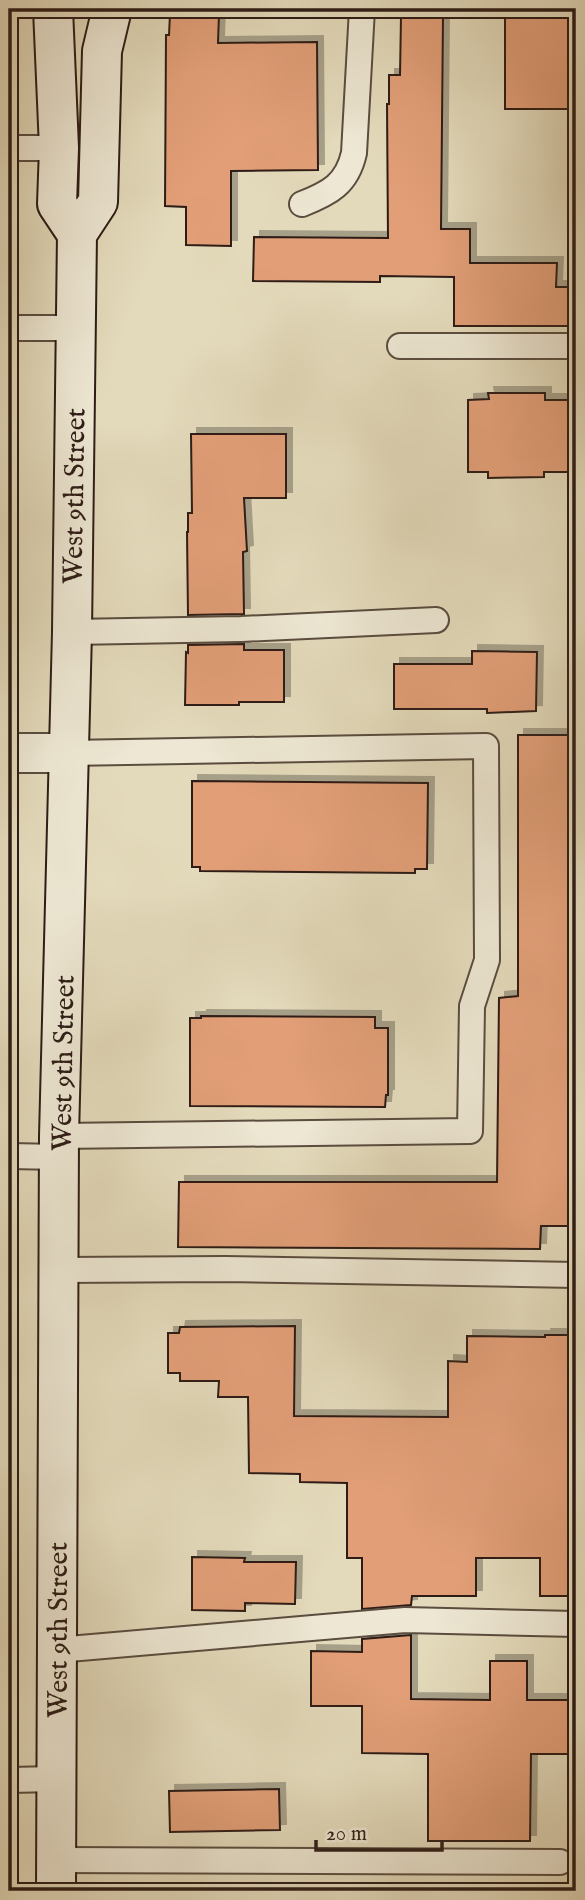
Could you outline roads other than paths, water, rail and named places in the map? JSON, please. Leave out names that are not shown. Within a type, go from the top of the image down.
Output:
[{"type":"street","points":[[53,9],[59,148],[57,204],[77,234],[98,202],[102,51],[112,9]]},
{"type":"street","name":"West 9th Street","points":[[56,1875],[60,1146],[72,632],[77,234]]},
{"type":"street","points":[[9,753],[68,753]]},
{"type":"lane","points":[[302,204],[333,189],[345,177],[352,163],[362,9]]},
{"type":"lane","points":[[9,148],[59,148]]},
{"type":"lane","points":[[9,328],[75,328]]},
{"type":"lane","points":[[400,346],[576,346]]},
{"type":"lane","points":[[72,632],[241,629],[436,620]]},
{"type":"lane","points":[[9,1156],[60,1146],[470,1131],[472,1006],[487,960],[486,747],[68,753]]},
{"type":"lane","points":[[60,1270],[225,1269],[576,1275]]},
{"type":"lane","points":[[57,1650],[405,1620],[576,1624]]},
{"type":"lane","points":[[9,1780],[56,1779]]},
{"type":"lane","points":[[56,1875],[560,1862]]}]
